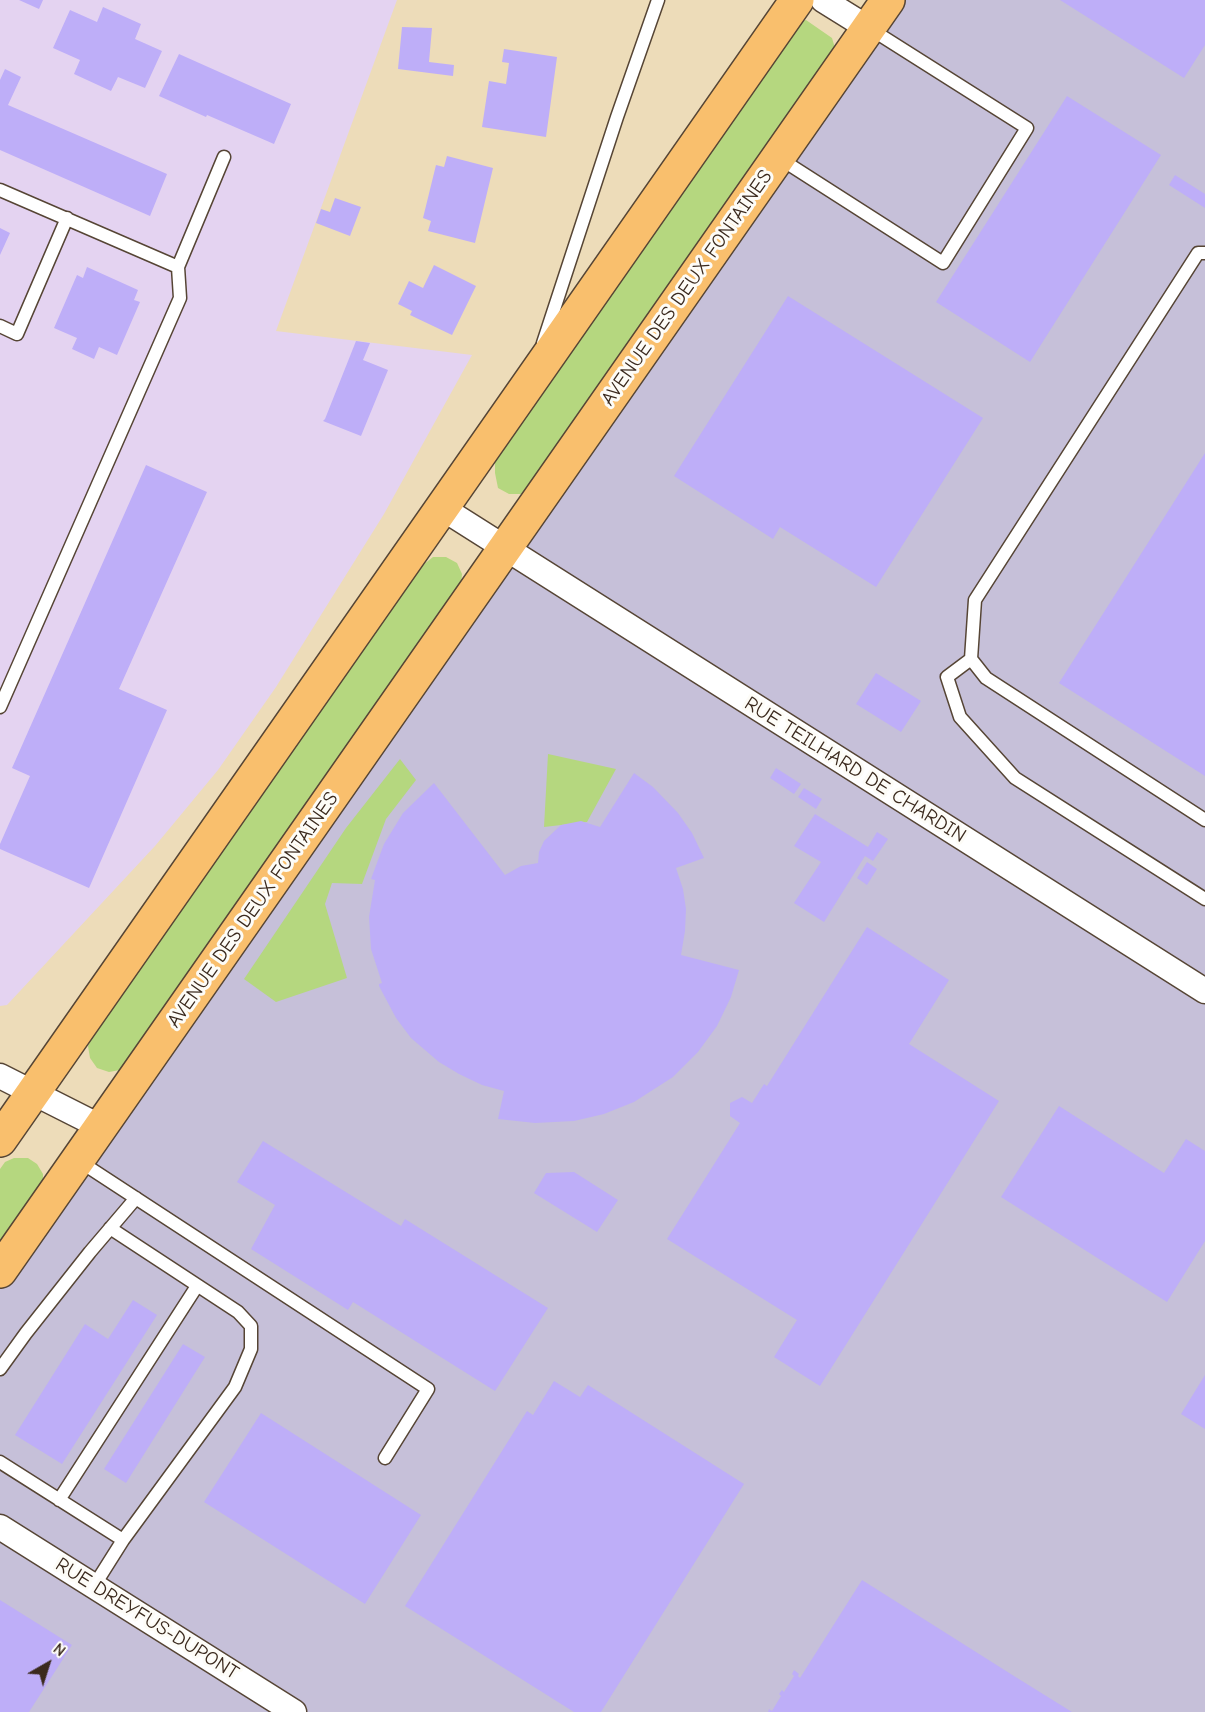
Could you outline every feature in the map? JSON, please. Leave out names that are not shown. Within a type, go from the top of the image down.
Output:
[{"type":"main road","points":[[0,1140],[797,0]]},
{"type":"main road","name":"AVENUE DES DEUX FONTAINES","points":[[0,1271],[888,0]]},
{"type":"street","points":[[823,0],[868,28]]},
{"type":"street","points":[[442,508],[506,549]]},
{"type":"street","name":"RUE TEILHARD DE CHARDIN","points":[[506,549],[1205,991]]},
{"type":"street","points":[[0,1076],[101,1127]]},
{"type":"street","name":"RUE DREYFUS-DUPONT","points":[[0,1527],[294,1712]]},
{"type":"lane","points":[[532,378],[617,117],[658,0]]},
{"type":"lane","points":[[778,158],[942,263],[1027,128],[868,28]]},
{"type":"lane","points":[[0,707],[180,298],[178,267],[224,157]]},
{"type":"lane","points":[[0,190],[178,267]]},
{"type":"lane","points":[[0,326],[17,334],[67,219]]},
{"type":"lane","points":[[1205,253],[1198,253],[975,600],[971,659],[986,678],[1205,820]]},
{"type":"lane","points":[[971,659],[947,676],[960,717],[1015,778],[1205,899]]},
{"type":"lane","points":[[78,1160],[428,1389],[385,1458]]},
{"type":"lane","points":[[0,1370],[26,1333],[136,1198]]},
{"type":"lane","points":[[94,1586],[123,1540],[234,1386],[251,1349],[251,1326],[238,1312],[110,1228]]},
{"type":"lane","points":[[60,1500],[197,1286]]},
{"type":"lane","points":[[0,1462],[123,1540]]},
{"type":"shaded area","points":[[0,0],[397,0],[276,331],[472,355],[384,514],[276,687],[218,770],[155,846],[7,1005],[0,1006]]},
{"type":"shaded area","points":[[888,0],[1205,0],[1205,1712],[0,1712],[0,1271]]},
{"type":"green space","points":[[806,20],[832,38],[835,48],[532,483],[521,494],[509,494],[498,488],[495,454],[799,22]]},
{"type":"green space","points":[[433,557],[446,557],[457,563],[462,574],[461,585],[128,1064],[120,1070],[109,1072],[97,1068],[90,1058],[88,1046],[92,1038],[423,565]]},
{"type":"green space","points":[[548,754],[616,769],[587,822],[544,827]]},
{"type":"green space","points":[[400,759],[416,780],[386,819],[362,884],[332,883],[325,904],[347,978],[276,1002],[244,979],[346,828]]},
{"type":"green space","points":[[14,1158],[28,1158],[37,1164],[43,1174],[43,1185],[0,1248],[0,1169],[5,1162]]},
{"type":"building","points":[[19,0],[43,0],[39,9]]},
{"type":"building","points":[[1060,0],[1205,0],[1205,45],[1184,78]]},
{"type":"building","points":[[103,7],[141,24],[135,39],[162,51],[145,88],[118,77],[111,91],[74,74],[80,60],[53,48],[70,10],[97,22]]},
{"type":"building","points":[[402,27],[432,28],[429,62],[454,65],[453,76],[398,69]]},
{"type":"building","points":[[504,49],[557,57],[546,137],[482,127],[489,81],[506,84],[509,63],[502,62]]},
{"type":"building","points":[[179,54],[291,104],[274,144],[159,96]]},
{"type":"building","points":[[5,69],[21,77],[8,105],[167,174],[150,216],[0,150],[0,80]]},
{"type":"building","points":[[1067,96],[1161,155],[1030,362],[936,302]]},
{"type":"building","points":[[447,156],[493,168],[475,243],[428,231],[431,221],[423,218],[436,165],[444,167]]},
{"type":"building","points":[[1175,175],[1205,194],[1205,208],[1169,185]]},
{"type":"building","points":[[335,198],[361,207],[350,236],[316,223],[321,209],[330,212]]},
{"type":"building","points":[[0,228],[10,233],[0,255]]},
{"type":"building","points":[[434,265],[476,286],[452,335],[410,315],[412,311],[398,304],[409,281],[423,288]]},
{"type":"building","points":[[87,267],[138,290],[134,300],[140,302],[117,355],[99,347],[94,359],[72,349],[77,338],[54,328],[77,275],[83,278]]},
{"type":"building","points":[[788,296],[983,418],[876,587],[780,527],[773,539],[674,476]]},
{"type":"building","points":[[356,341],[370,343],[363,360],[388,370],[361,436],[323,421]]},
{"type":"building","points":[[1205,453],[1205,776],[1059,683]]},
{"type":"building","points":[[146,465],[207,492],[119,689],[167,710],[89,888],[0,849],[0,844],[30,776],[12,768]]},
{"type":"building","points":[[876,673],[921,701],[901,732],[856,704]]},
{"type":"building","points":[[776,768],[801,784],[794,794],[770,778]]},
{"type":"building","points":[[634,773],[653,787],[678,813],[692,833],[704,858],[676,868],[683,889],[686,909],[681,955],[739,970],[731,997],[717,1026],[698,1052],[673,1077],[634,1102],[604,1114],[574,1121],[535,1123],[498,1119],[504,1091],[482,1085],[439,1062],[411,1038],[396,1018],[379,986],[382,983],[371,949],[369,917],[375,880],[371,879],[384,844],[403,813],[434,783],[505,875],[521,866],[538,863],[539,852],[544,841],[561,825],[581,821],[600,827]]},
{"type":"building","points":[[804,788],[822,799],[816,809],[798,797]]},
{"type":"building","points":[[815,814],[868,847],[877,832],[888,839],[873,861],[865,856],[824,922],[794,903],[821,862],[794,846]]},
{"type":"building","points":[[867,862],[877,869],[867,885],[857,878]]},
{"type":"building","points":[[867,927],[949,980],[909,1044],[999,1101],[820,1386],[774,1357],[797,1320],[667,1239],[740,1123],[730,1116],[730,1103],[742,1097],[752,1103],[764,1084],[767,1086]]},
{"type":"building","points":[[1059,1106],[1164,1173],[1186,1139],[1205,1151],[1205,1241],[1167,1302],[1001,1197]]},
{"type":"building","points":[[263,1141],[401,1226],[405,1219],[548,1308],[495,1391],[353,1302],[348,1310],[251,1249],[275,1205],[237,1182]]},
{"type":"building","points":[[574,1172],[618,1200],[597,1232],[534,1193],[546,1173]]},
{"type":"building","points":[[133,1300],[157,1315],[62,1464],[15,1435],[85,1324],[108,1339]]},
{"type":"building","points":[[183,1344],[205,1357],[126,1483],[104,1469]]},
{"type":"building","points":[[1205,1375],[1205,1429],[1181,1414]]},
{"type":"building","points":[[554,1381],[580,1397],[588,1385],[744,1484],[601,1712],[574,1712],[405,1606],[527,1411],[533,1415]]},
{"type":"building","points":[[261,1413],[421,1515],[365,1604],[204,1502]]},
{"type":"building","points":[[862,1580],[1072,1712],[768,1712],[769,1709],[772,1711],[781,1696],[779,1694],[782,1690],[784,1692],[794,1676],[792,1674],[794,1670],[800,1678]]},
{"type":"building","points":[[0,1600],[72,1645],[29,1712],[0,1712]]}]
